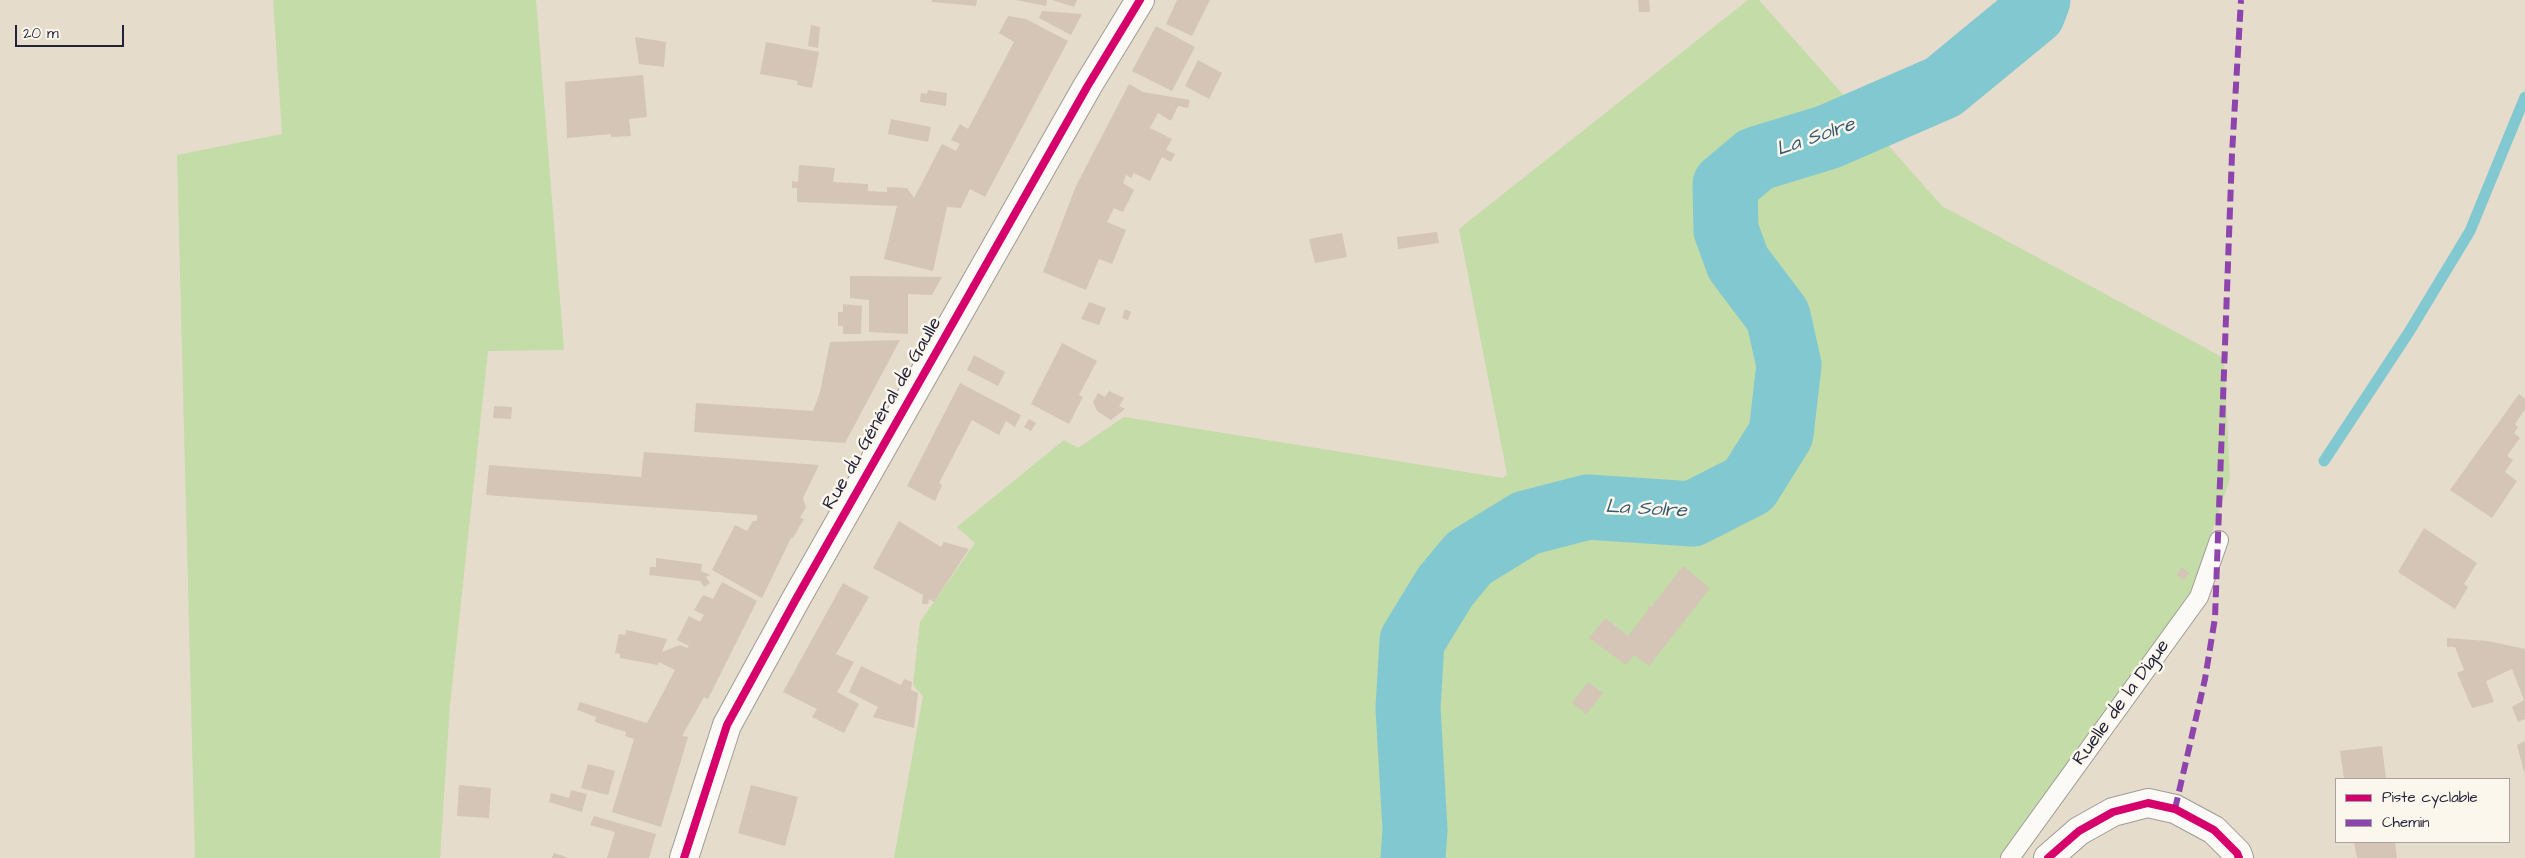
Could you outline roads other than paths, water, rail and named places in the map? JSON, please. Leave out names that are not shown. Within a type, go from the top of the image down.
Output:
[{"type":"street","name":"Rue du Général de Gaulle","points":[[684,858],[727,725],[796,599],[1053,148],[1140,0]]},
{"type":"street","points":[[2048,858],[2079,831],[2113,812],[2148,803],[2175,809],[2214,830],[2237,853],[2239,858]]},
{"type":"lane","name":"Ruelle de la Digue","points":[[2010,858],[2199,597],[2219,540]]},
{"type":"waterway","name":"La Solre","points":[[1413,858],[1415,830],[1408,708],[1412,641],[1445,587],[1469,558],[1526,523],[1588,507],[1692,514],[1749,485],[1781,434],[1789,365],[1778,316],[1738,263],[1726,230],[1725,185],[1756,159],[1828,137],[1943,87],[2033,13],[2038,0]]},
{"type":"waterway","points":[[2324,461],[2409,332],[2470,231],[2525,97]]}]
